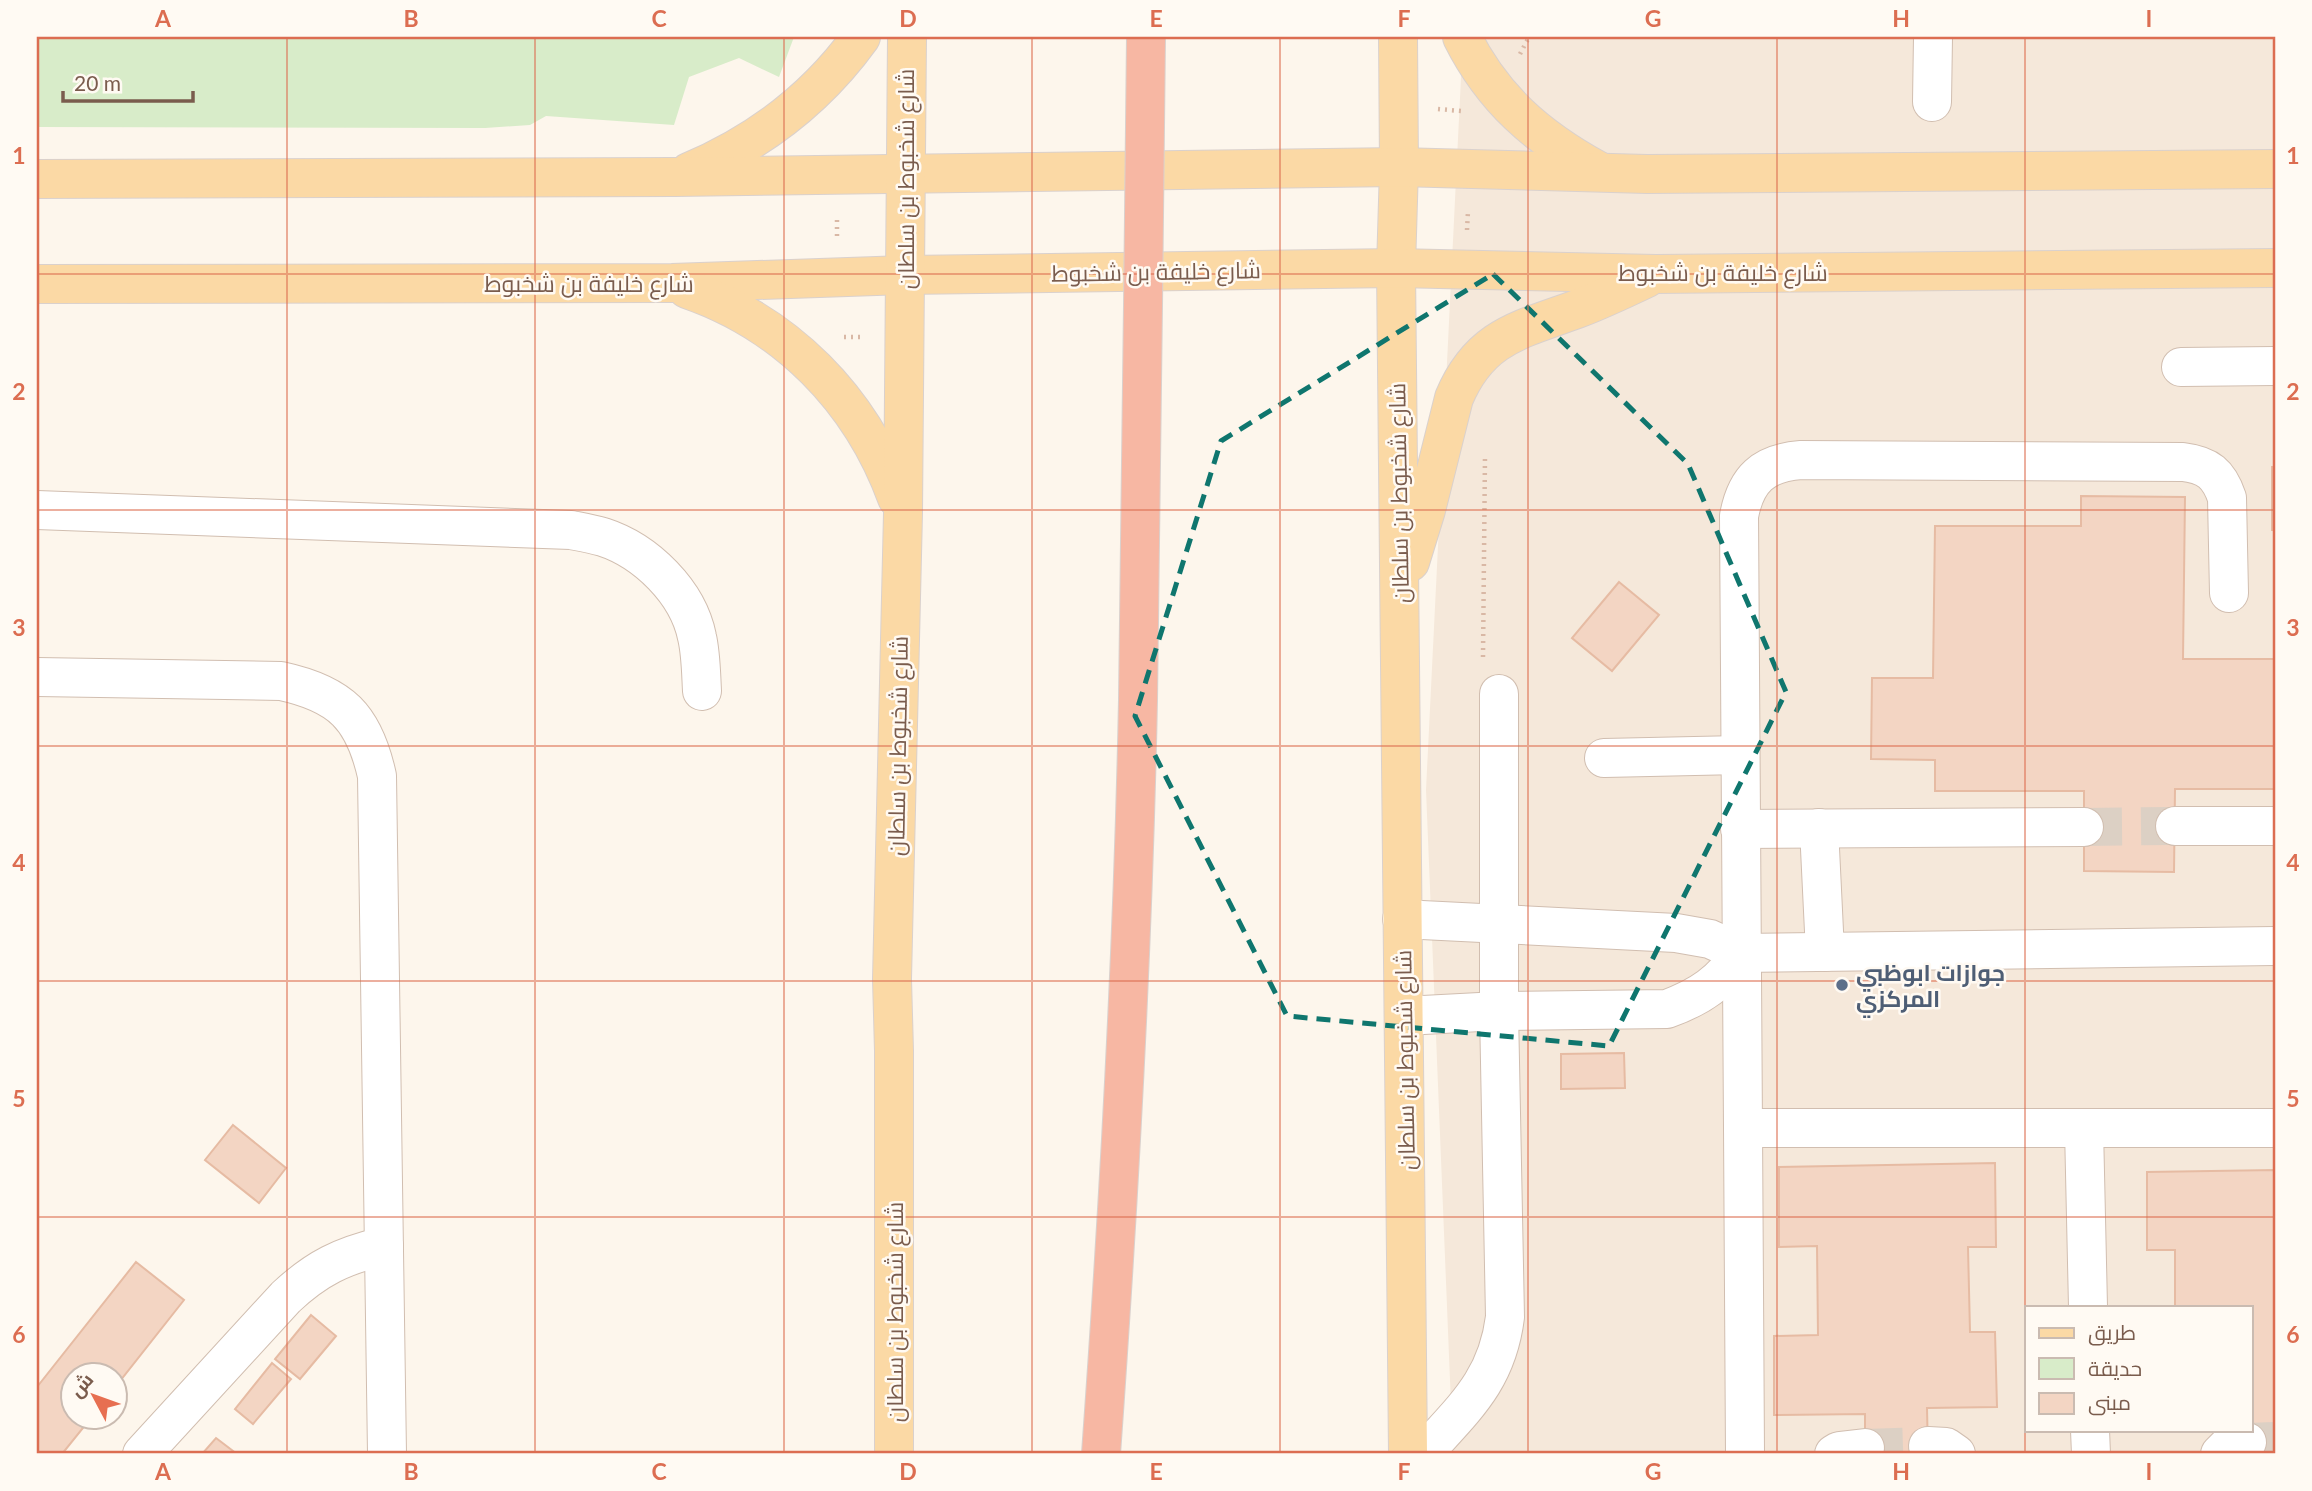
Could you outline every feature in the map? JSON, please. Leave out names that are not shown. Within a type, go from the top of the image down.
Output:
[{"type":"highway","points":[[1101,1454],[1116,1236],[1131,942],[1138,701],[1146,37]]},
{"type":"main road","points":[[675,177],[750,141],[785,117],[817,89],[861,37]]},
{"type":"main road","name":"شارع شخبوط بن سلطان","points":[[894,1454],[894,1051],[891,979],[903,513],[907,37]]},
{"type":"main road","name":"شارع شخبوط بن سلطان","points":[[1398,37],[1399,167],[1396,268],[1408,1454]]},
{"type":"main road","points":[[1462,37],[1487,78],[1525,122],[1561,150],[1602,173]]},
{"type":"main road","points":[[37,179],[837,176],[1399,167],[1602,173],[2275,169]]},
{"type":"main road","name":"شارع خليفة بن شخبوط","points":[[37,284],[672,284],[905,275],[1396,268],[1657,274],[2275,268]]},
{"type":"main road","points":[[1399,629],[1400,591],[1426,510],[1452,407],[1461,382],[1471,367],[1497,341],[1514,331],[1586,305],[1657,274]]},
{"type":"main road","points":[[672,284],[733,307],[789,344],[814,366],[858,419],[876,448],[903,513]]},
{"type":"lane","points":[[1932,102],[1933,37]]},
{"type":"lane","points":[[2180,367],[2275,366]]},
{"type":"lane","points":[[1745,1454],[1739,516],[1743,498],[1752,481],[1766,469],[1783,461],[2198,464],[2212,471],[2222,483],[2227,498],[2229,593]]},
{"type":"lane","points":[[37,510],[571,530],[605,538],[636,553],[663,575],[684,603],[697,635],[702,691]]},
{"type":"lane","points":[[37,677],[281,681],[310,687],[336,701],[357,722],[370,747],[377,776],[387,1454]]},
{"type":"lane","points":[[1423,1454],[1484,1384],[1495,1363],[1502,1340],[1504,1317],[1499,1011],[1499,694]]},
{"type":"lane","points":[[1604,758],[1740,755]]},
{"type":"lane","points":[[2175,826],[2275,826]]},
{"type":"lane","points":[[1740,829],[2084,827]]},
{"type":"lane","points":[[1819,828],[1825,951]]},
{"type":"lane","points":[[1402,919],[1676,933],[1710,939],[1741,953],[2275,946]]},
{"type":"lane","points":[[1404,1016],[1499,1011],[1667,1009],[1690,1001],[1710,989],[1728,973],[1741,953]]},
{"type":"lane","points":[[1742,1128],[2275,1128]]},
{"type":"lane","points":[[2084,1128],[2088,1306]]},
{"type":"lane","points":[[142,1454],[286,1297],[307,1278],[331,1262],[356,1252],[384,1246]]},
{"type":"lane","points":[[2090,1432],[2091,1454]]},
{"type":"path","points":[[1399,104],[1469,112],[1466,270]]},
{"type":"path","points":[[837,176],[835,337],[904,337]]},
{"type":"highlighted area","points":[[1493,274],[1688,464],[1786,692],[1609,1046],[1287,1016],[1135,716],[1221,441]]},
{"type":"shaded area","points":[[1463,37],[2275,37],[2275,1454],[1453,1454],[1426,790]]},
{"type":"green space","points":[[37,37],[794,37],[779,77],[739,58],[689,77],[674,125],[546,116],[530,125],[485,128],[37,127]]},
{"type":"building","points":[[2272,467],[2275,467],[2275,530],[2272,530]]},
{"type":"building","points":[[2081,496],[2185,497],[2183,659],[2275,659],[2275,789],[2175,789],[2174,872],[2084,871],[2084,791],[1935,791],[1935,760],[1871,759],[1872,678],[1933,678],[1935,526],[2081,526]]},
{"type":"building","points":[[1619,582],[1659,615],[1612,671],[1572,638]]},
{"type":"building","points":[[1624,1053],[1625,1088],[1561,1089],[1561,1054]]},
{"type":"building","points":[[233,1125],[286,1168],[259,1203],[205,1160]]},
{"type":"building","points":[[1995,1163],[1996,1247],[1968,1247],[1970,1332],[1995,1332],[1997,1407],[1927,1408],[1928,1454],[1865,1454],[1865,1414],[1774,1415],[1774,1336],[1818,1335],[1817,1246],[1779,1247],[1779,1167]]},
{"type":"building","points":[[2275,1170],[2275,1454],[2247,1454],[2252,1432],[2252,1306],[2175,1306],[2175,1250],[2147,1250],[2147,1172]]},
{"type":"building","points":[[136,1262],[184,1300],[130,1368],[130,1362],[60,1362],[60,1432],[80,1432],[62,1454],[37,1454],[37,1387]]},
{"type":"building","points":[[311,1315],[336,1336],[300,1379],[275,1359]]},
{"type":"building","points":[[272,1363],[291,1379],[253,1424],[235,1409]]},
{"type":"building","points":[[216,1438],[237,1454],[202,1454]]},
{"type":"tunnel","points":[[2084,827],[2175,826]]},
{"type":"tunnel","points":[[2247,1442],[2275,1441]]},
{"type":"tunnel","points":[[1865,1448],[1928,1446]]},
{"type":"place","name":"جوازات ابوظبي المركزي","points":[[1842,985]]}]
